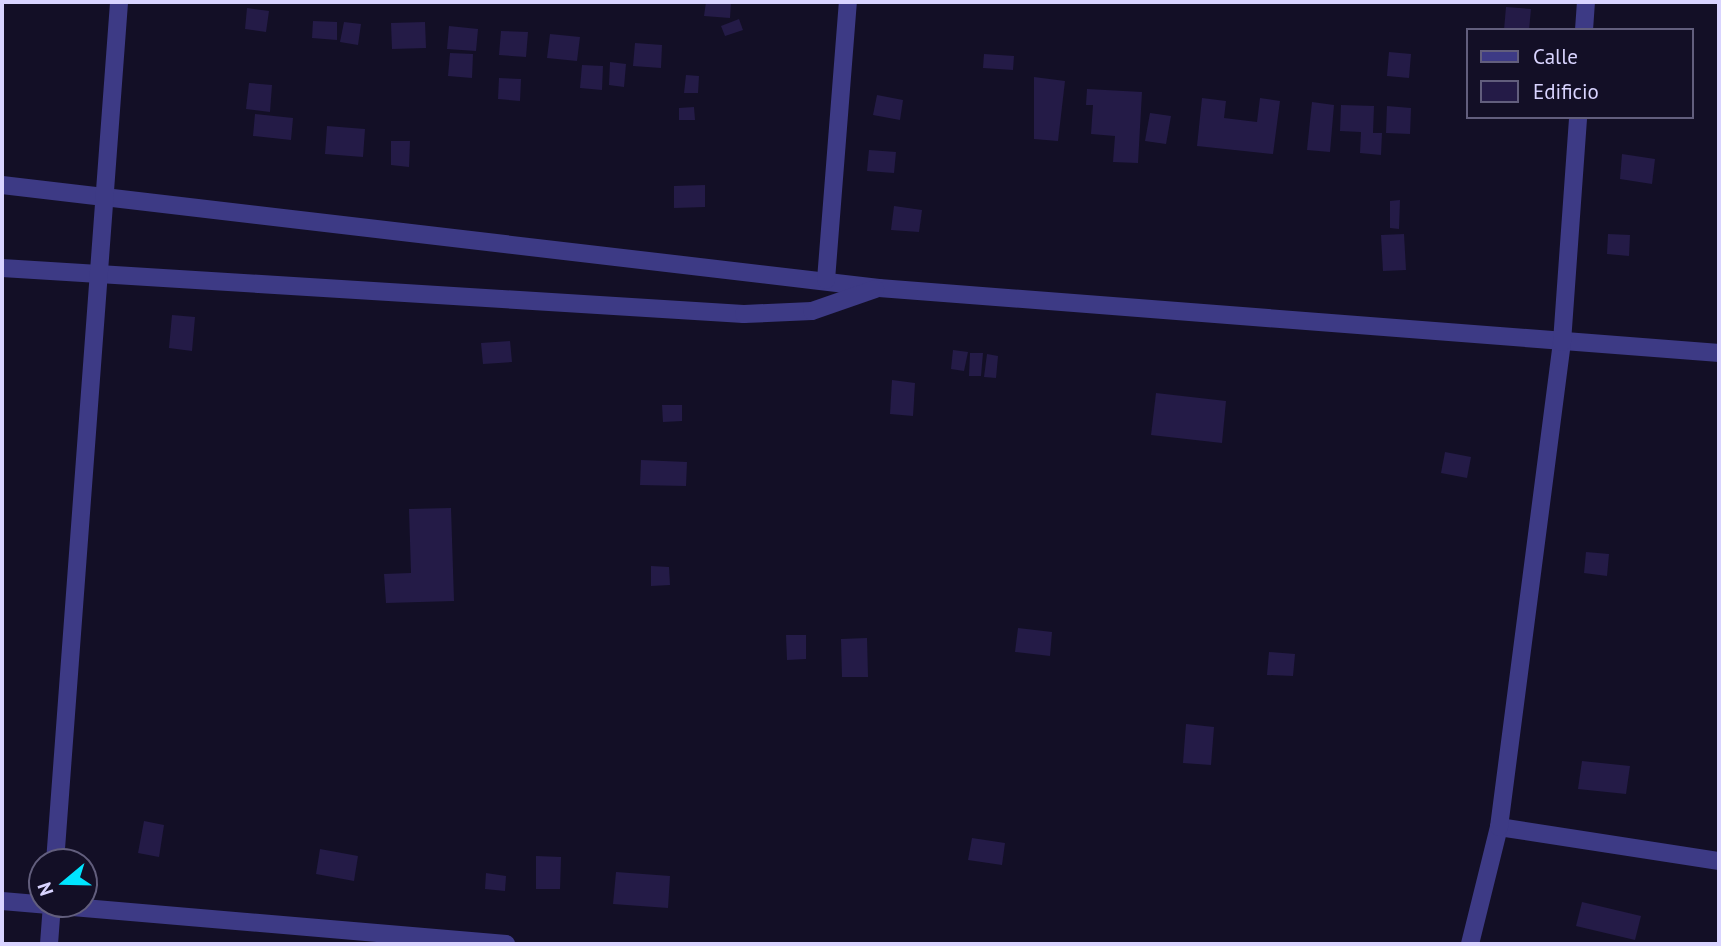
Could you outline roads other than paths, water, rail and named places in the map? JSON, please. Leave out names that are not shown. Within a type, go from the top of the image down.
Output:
[{"type":"street","points":[[56,848],[101,275],[119,2]]},
{"type":"street","points":[[826,280],[848,2]]},
{"type":"street","points":[[1584,28],[1586,2]]},
{"type":"street","points":[[1470,944],[1499,827],[1562,342],[1578,119]]},
{"type":"street","points":[[2,185],[106,194],[879,288],[1719,354]]},
{"type":"street","points":[[2,268],[744,314],[812,311],[879,288]]},
{"type":"street","points":[[1499,827],[1719,861]]},
{"type":"street","points":[[2,901],[28,903]]},
{"type":"street","points":[[98,909],[506,944]]},
{"type":"street","points":[[49,944],[51,918]]}]
